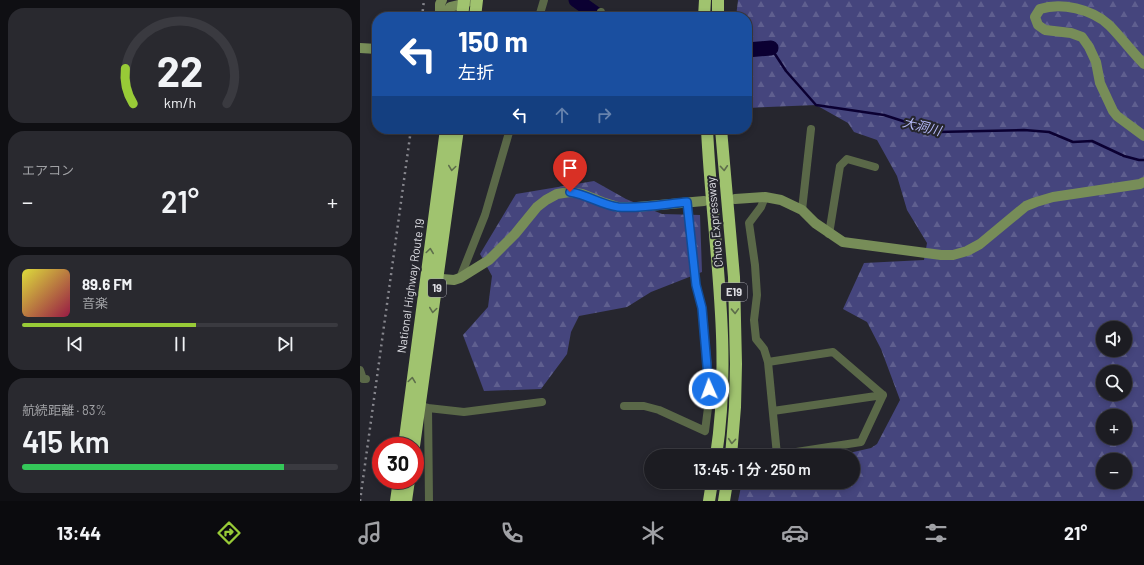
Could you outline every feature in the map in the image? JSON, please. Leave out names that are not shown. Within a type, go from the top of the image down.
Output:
[{"type":"highway","points":[[476,12],[477,0]]},
{"type":"highway","points":[[704,12],[705,0]]},
{"type":"highway","points":[[718,0],[718,12]]},
{"type":"highway","points":[[463,12],[466,1]]},
{"type":"highway","name":"National Highway Route 19","points":[[415,437],[432,278],[445,134]]},
{"type":"highway","name":"National Highway Route 19","points":[[432,278],[457,134]]},
{"type":"highway","name":"Chuo Expressway","points":[[707,134],[722,350],[721,398],[717,449]]},
{"type":"highway","name":"Chuo Expressway","points":[[721,134],[734,278],[736,364],[735,407],[732,449]]},
{"type":"highway","name":"National Highway Route 19","points":[[407,437],[419,406]]},
{"type":"highway","points":[[396,501],[398,489]]},
{"type":"highway","points":[[406,501],[408,489]]},
{"type":"highway","points":[[709,501],[711,489]]},
{"type":"highway","points":[[724,501],[726,489]]},
{"type":"street","points":[[440,12],[440,4],[442,0]]},
{"type":"street","points":[[540,12],[544,0]]},
{"type":"street","points":[[448,12],[450,7],[466,1]]},
{"type":"street","points":[[1144,64],[1108,24],[1088,12],[1076,8],[1047,6],[1040,9],[1035,17],[1038,25],[1045,30],[1071,33],[1082,37],[1089,47],[1096,62],[1100,83],[1113,111],[1117,116],[1144,136]]},
{"type":"street","points":[[360,48],[372,49]]},
{"type":"street","points":[[802,210],[811,129]]},
{"type":"street","points":[[460,278],[485,215],[509,134]]},
{"type":"street","points":[[829,234],[840,166],[847,159],[875,166]]},
{"type":"street","points":[[735,199],[765,197],[781,200],[802,210],[829,234],[843,242],[941,255],[953,255],[967,251],[980,244],[1026,206],[1036,202],[1053,197],[1140,184],[1144,182]]},
{"type":"street","points":[[432,278],[454,280],[460,278],[489,260],[515,234],[537,207],[557,194],[570,192],[582,194],[618,207],[637,207],[704,201]]},
{"type":"street","points":[[765,197],[761,207],[749,223],[755,265],[756,295],[754,320],[756,339],[764,349],[768,362],[777,455],[861,442],[883,395]]},
{"type":"street","points":[[624,406],[644,406],[660,410],[705,431],[709,400],[709,378],[702,308],[696,285],[687,202]]},
{"type":"street","points":[[768,362],[833,352],[883,395]]},
{"type":"street","points":[[360,370],[363,379],[366,379]]},
{"type":"street","points":[[773,411],[883,395]]},
{"type":"street","points":[[429,501],[419,406],[464,412],[542,402]]},
{"type":"green space","points":[[738,0],[1144,0],[1144,501],[738,501],[741,489],[860,489],[860,451],[871,448],[877,444],[900,400],[881,349],[867,322],[843,309],[864,263],[924,260],[927,243],[907,210],[897,176],[877,140],[854,132],[848,123],[816,105],[752,108],[752,12],[737,12]]},
{"type":"green space","points":[[594,181],[626,199],[662,214],[700,215],[702,272],[651,292],[627,307],[579,316],[571,332],[567,354],[541,389],[484,391],[463,335],[488,307],[492,276],[480,254],[516,194]]},
{"type":"waterway","name":"大洞川","points":[[576,0],[593,12]]},
{"type":"waterway","name":"大洞川","points":[[771,48],[786,71],[816,105],[884,115],[937,132],[1024,130],[1049,132],[1073,142],[1092,141],[1124,156],[1144,160]]},
{"type":"waterway","name":"大洞川","points":[[752,50],[771,48]]},
{"type":"railway","points":[[423,12],[424,0]]},
{"type":"railway","points":[[360,501],[410,134]]},
{"type":"route","points":[[570,192],[582,194],[618,207],[637,207],[687,202],[696,285],[702,308],[709,389]]}]
